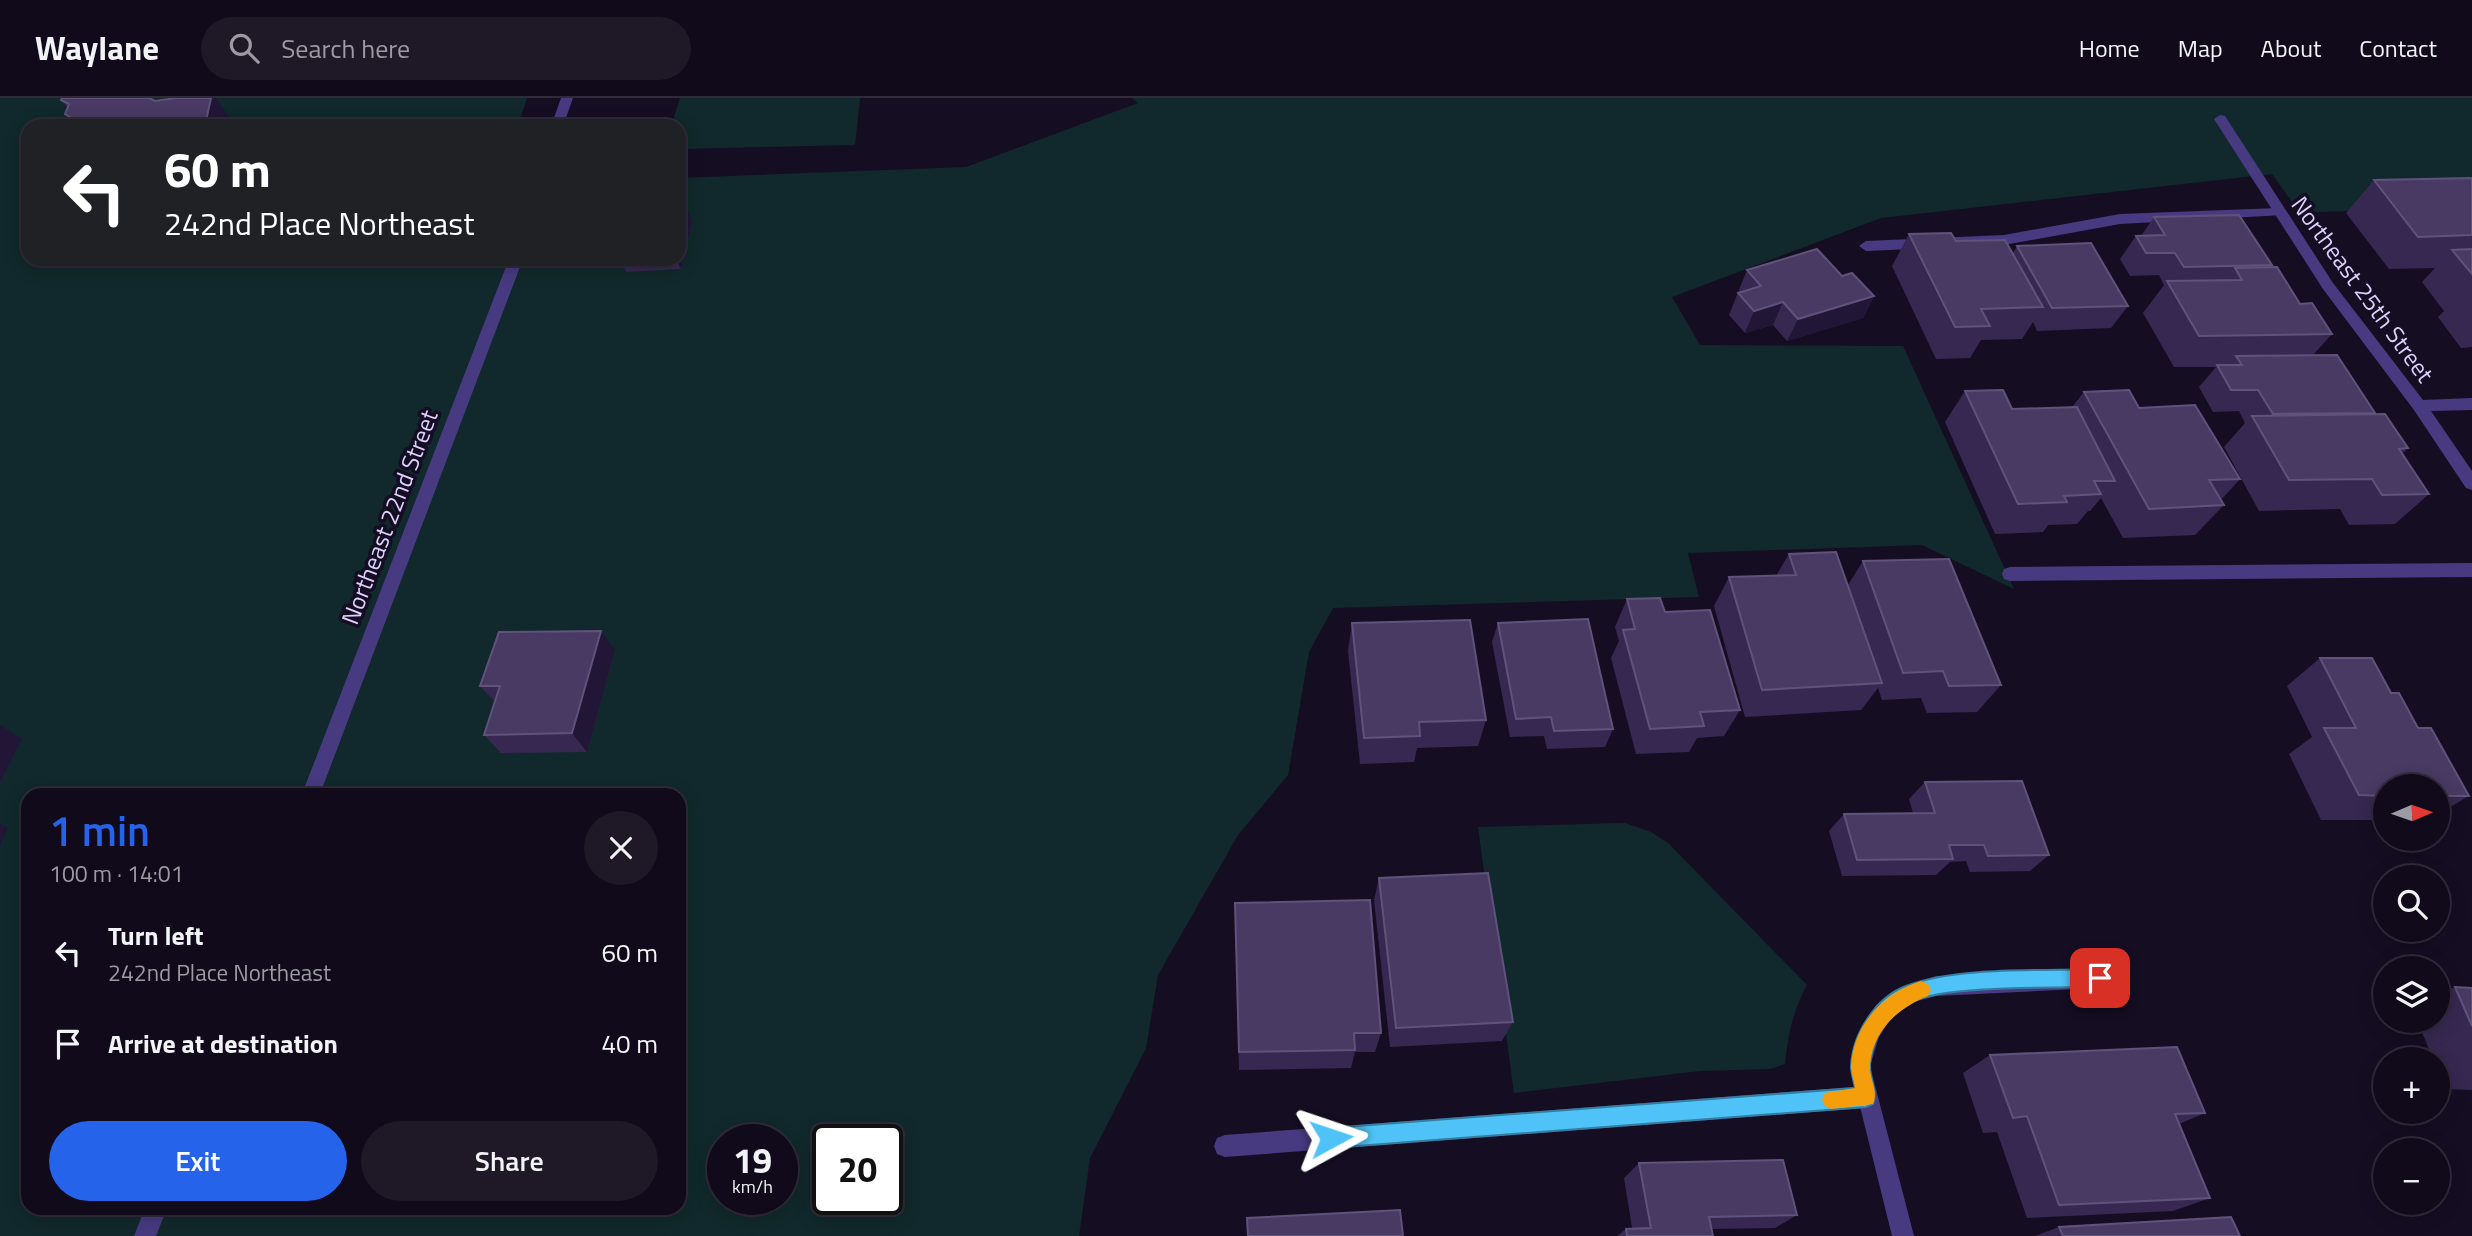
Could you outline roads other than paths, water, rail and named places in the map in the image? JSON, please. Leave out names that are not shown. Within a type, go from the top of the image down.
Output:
[{"type":"street","points":[[560,119],[567,98]]},
{"type":"street","name":"Northeast 25th Street","points":[[2220,119],[2328,286],[2419,406],[2472,484]]},
{"type":"street","points":[[1866,246],[2004,240],[2120,219],[2279,212]]},
{"type":"street","name":"Northeast 22nd Street","points":[[313,788],[513,266]]},
{"type":"street","points":[[2419,406],[2472,404]]},
{"type":"street","points":[[2010,575],[2472,570]]},
{"type":"street","points":[[1903,1236],[1860,1066],[1870,1032],[1884,1011],[1909,994],[1937,986],[1975,982],[2100,978]]},
{"type":"street","points":[[1224,1146],[1866,1097]]},
{"type":"street","points":[[145,1236],[153,1215]]}]
